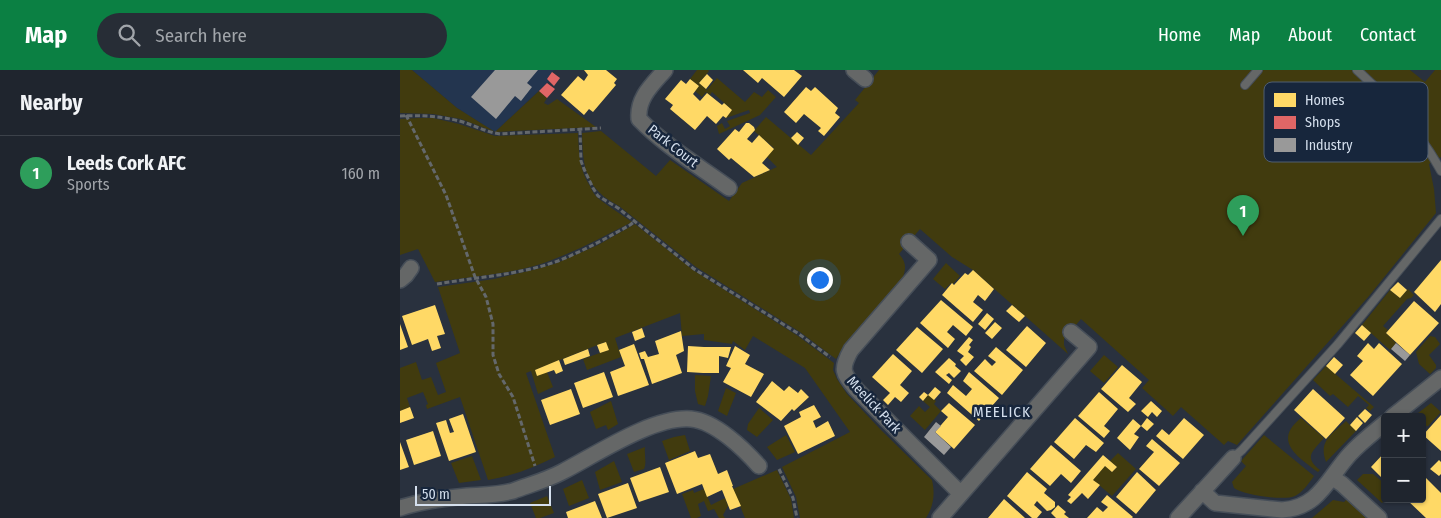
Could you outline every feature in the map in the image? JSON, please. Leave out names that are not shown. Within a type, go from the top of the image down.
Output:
[{"type":"street","name":"Park Court","points":[[665,70],[646,92],[639,104],[639,119],[672,148],[729,188]]},
{"type":"street","name":"Meelick Park","points":[[909,242],[929,260],[851,350],[844,365],[845,375],[856,389],[961,494]]},
{"type":"street","points":[[400,280],[411,268]]},
{"type":"street","points":[[940,518],[1089,346],[1071,332]]},
{"type":"street","points":[[1397,413],[1441,378]]},
{"type":"street","points":[[400,508],[440,499],[500,494],[511,491],[561,473],[618,441],[660,423],[676,419],[692,419],[718,430],[745,450],[759,466]]},
{"type":"street","points":[[1202,492],[1215,503],[1282,510],[1292,510],[1303,506],[1313,499],[1333,478],[1352,452],[1381,427]]},
{"type":"street","points":[[1178,518],[1233,458]]},
{"type":"street","points":[[1333,478],[1346,487],[1379,518]]},
{"type":"lane","points":[[1245,85],[1258,70]]},
{"type":"lane","points":[[1357,70],[1370,82]]},
{"type":"lane","points":[[1428,151],[1441,171]]},
{"type":"lane","points":[[1233,458],[1338,344],[1441,219]]},
{"type":"path","points":[[406,115],[446,195],[476,278],[486,297],[493,324],[493,355],[500,374],[513,397],[536,469]]},
{"type":"path","points":[[400,116],[420,115],[460,122],[500,134],[601,128]]},
{"type":"path","points":[[580,130],[581,161],[586,177],[598,196],[618,208],[694,269],[799,334],[835,361]]},
{"type":"path","points":[[437,284],[510,273],[557,261],[597,243],[635,221]]},
{"type":"path","points":[[780,469],[793,498],[797,518]]},
{"type":"shaded area","points":[[400,70],[412,70],[457,108],[495,132],[461,119],[433,114],[400,113]]},
{"type":"shaded area","points":[[412,70],[554,70],[547,79],[549,81],[495,132],[457,108]]},
{"type":"shaded area","points":[[697,70],[709,71],[699,83],[707,90],[717,78],[745,102],[754,92],[762,97],[768,90],[776,97],[760,115],[719,134],[717,126],[722,123],[725,129],[730,126],[727,121],[750,113],[749,110],[726,118],[732,110],[712,92],[710,95],[706,92],[702,97],[695,91],[699,86],[690,79]]},
{"type":"shaded area","points":[[879,70],[1410,70],[1425,82],[1435,70],[1441,70],[1441,157],[1429,164],[1436,213],[1369,296],[1237,445],[1228,441],[1224,445],[1181,407],[1173,416],[1142,388],[1149,380],[1081,319],[1064,339],[1064,345],[1068,354],[973,270],[952,257],[920,229],[899,254],[905,266],[902,280],[846,343],[836,359],[800,332],[696,267],[599,192],[588,176],[585,167],[582,133],[601,131],[656,176],[670,160],[729,201],[742,183],[777,167],[767,157],[774,148],[754,131],[766,117],[811,155],[859,103],[855,100]]},
{"type":"shaded area","points":[[539,91],[547,98],[544,103],[548,105],[557,99],[596,127],[495,132]]},
{"type":"shaded area","points":[[433,118],[459,124],[495,136],[578,133],[582,167],[593,192],[599,199],[632,222],[572,252],[534,266],[497,274],[435,282],[418,249],[400,255],[400,119]]},
{"type":"shaded area","points":[[635,224],[693,270],[798,336],[834,363],[833,370],[847,394],[932,480],[933,499],[931,509],[926,518],[800,518],[796,497],[782,467],[850,432],[805,368],[753,336],[745,350],[733,341],[732,344],[704,340],[704,334],[682,336],[680,313],[615,338],[621,357],[587,370],[583,359],[608,350],[605,342],[535,370],[547,372],[553,387],[538,394],[531,371],[526,373],[555,457],[522,471],[488,480],[460,397],[427,409],[426,405],[428,404],[423,392],[407,398],[410,407],[400,411],[400,368],[416,362],[422,380],[431,377],[438,395],[446,392],[436,363],[460,353],[438,287],[494,279],[557,263],[598,245]]},
{"type":"shaded area","points":[[946,263],[960,276],[945,289],[933,279]]},
{"type":"shaded area","points":[[1408,289],[1414,295],[1407,299],[1383,326],[1388,330],[1386,333],[1396,343],[1390,350],[1362,325],[1390,290],[1400,298]]},
{"type":"shaded area","points":[[1430,336],[1435,337],[1440,344],[1429,355],[1436,365],[1436,368],[1430,374],[1419,364],[1416,352]]},
{"type":"shaded area","points":[[1104,355],[1118,367],[1104,383],[1090,371]]},
{"type":"shaded area","points":[[1326,366],[1374,407],[1370,411],[1366,408],[1369,405],[1358,396],[1348,407],[1333,394],[1330,396],[1313,380]]},
{"type":"shaded area","points":[[695,375],[711,376],[705,406],[698,404],[695,391]]},
{"type":"shaded area","points":[[726,388],[736,393],[727,416],[718,411]]},
{"type":"shaded area","points":[[928,395],[936,401],[934,404],[941,411],[925,430],[910,416],[919,406],[925,412],[930,407],[923,401]]},
{"type":"shaded area","points":[[611,401],[618,424],[608,430],[606,425],[596,429],[590,412]]},
{"type":"shaded area","points":[[1431,403],[1441,412],[1428,426],[1426,426],[1426,413],[1418,413]]},
{"type":"shaded area","points":[[759,408],[773,420],[757,437],[747,430],[748,424]]},
{"type":"shaded area","points":[[1301,418],[1324,438],[1311,454],[1312,461],[1320,470],[1318,472],[1296,454],[1288,441],[1293,426]]},
{"type":"shaded area","points":[[1346,421],[1356,431],[1326,462],[1324,455],[1325,443],[1331,434]]},
{"type":"shaded area","points":[[685,435],[690,451],[669,460],[662,441]]},
{"type":"shaded area","points":[[786,435],[795,452],[777,460],[767,447]]},
{"type":"shaded area","points":[[1264,435],[1314,476],[1303,490],[1295,496],[1283,498],[1264,496],[1246,493],[1234,488],[1232,482],[1246,466],[1241,461]]},
{"type":"shaded area","points":[[645,447],[644,469],[634,472],[627,454]]},
{"type":"shaded area","points":[[1118,453],[1136,469],[1112,496],[1093,480],[1105,466],[1112,472],[1117,467],[1110,461]]},
{"type":"shaded area","points":[[472,456],[481,480],[459,483],[451,463]]},
{"type":"shaded area","points":[[614,461],[622,482],[600,490],[595,472]]},
{"type":"shaded area","points":[[777,470],[791,499],[794,518],[745,518],[733,489]]},
{"type":"shaded area","points":[[1363,474],[1373,474],[1381,481],[1381,502],[1357,480]]},
{"type":"shaded area","points":[[582,480],[589,498],[569,506],[563,489]]},
{"type":"shaded area","points":[[704,489],[711,505],[725,498],[728,506],[723,515],[725,518],[719,518],[714,509],[708,511],[704,501],[698,504],[701,516],[691,518],[682,494],[693,490],[694,493]]},
{"type":"shaded area","points":[[547,496],[554,513],[536,518],[530,503]]},
{"type":"shaded area","points":[[1347,499],[1367,518],[1312,518],[1333,500],[1344,502]]},
{"type":"building: Homes","points":[[584,70],[606,70],[617,79],[614,83],[616,85],[593,112],[589,109],[584,115],[561,95],[578,76],[584,81],[588,75]]},
{"type":"building: Homes","points":[[743,70],[794,70],[802,76],[784,97],[762,78],[758,83]]},
{"type":"building: Homes","points":[[707,74],[713,80],[706,89],[699,83]]},
{"type":"building: Homes","points":[[690,79],[699,86],[693,94],[700,101],[707,93],[732,110],[726,118],[723,116],[716,124],[707,116],[695,130],[670,109],[673,105],[665,99],[681,80],[686,84]]},
{"type":"building: Homes","points":[[806,87],[811,91],[815,87],[838,108],[835,113],[840,117],[824,136],[818,131],[821,128],[804,114],[796,123],[784,112]]},
{"type":"building: Homes","points":[[746,123],[749,123],[755,130],[747,139],[752,143],[759,135],[774,149],[762,163],[770,170],[754,177],[731,158],[729,160],[717,149],[735,129],[739,132]]},
{"type":"building: Homes","points":[[797,132],[804,138],[798,145],[791,138]]},
{"type":"building: Homes","points":[[1441,260],[1441,304],[1435,312],[1414,292]]},
{"type":"building: Homes","points":[[973,270],[994,289],[985,301],[978,295],[973,302],[983,310],[973,322],[942,295],[952,283],[954,285],[965,273],[968,275]]},
{"type":"building: Homes","points":[[1398,282],[1407,290],[1400,298],[1390,290]]},
{"type":"building: Homes","points":[[941,300],[973,327],[966,336],[953,325],[947,332],[955,339],[948,348],[920,323]]},
{"type":"building: Homes","points":[[1414,301],[1439,323],[1410,355],[1386,333]]},
{"type":"building: Homes","points":[[435,305],[445,334],[437,336],[441,348],[432,351],[428,339],[412,345],[402,316]]},
{"type":"building: Homes","points":[[1012,305],[1025,316],[1019,322],[1006,311]]},
{"type":"building: Homes","points":[[987,313],[994,319],[985,330],[978,324]]},
{"type":"building: Homes","points":[[995,322],[1002,328],[992,339],[985,333]]},
{"type":"building: Homes","points":[[400,324],[408,347],[400,350]]},
{"type":"building: Homes","points":[[1362,325],[1371,333],[1364,341],[1355,333]]},
{"type":"building: Homes","points":[[1027,326],[1046,343],[1026,367],[1006,350]]},
{"type":"building: Homes","points":[[917,327],[943,349],[922,373],[896,350]]},
{"type":"building: Homes","points":[[642,328],[645,337],[635,341],[632,332]]},
{"type":"building: Homes","points":[[681,331],[684,351],[676,355],[682,373],[652,384],[644,359],[641,359],[639,353],[645,351],[648,357],[659,354],[655,341]]},
{"type":"building: Homes","points":[[969,337],[973,340],[969,345],[971,347],[968,352],[974,357],[966,366],[960,360],[964,356],[957,351]]},
{"type":"building: Homes","points":[[606,342],[609,350],[600,353],[597,345]]},
{"type":"building: Homes","points":[[1368,343],[1374,349],[1379,343],[1402,364],[1373,396],[1350,375],[1363,361],[1357,356]]},
{"type":"building: Homes","points":[[634,344],[649,385],[618,396],[610,372],[625,366],[619,350]]},
{"type":"building: Homes","points":[[688,346],[731,347],[728,358],[719,356],[719,373],[703,373],[687,372]]},
{"type":"building: Homes","points":[[735,346],[750,355],[745,364],[764,374],[751,397],[723,382],[731,368],[726,366]]},
{"type":"building: Homes","points":[[996,347],[1023,370],[1002,395],[974,371],[985,359],[992,366],[996,362],[988,356]]},
{"type":"building: Homes","points":[[588,349],[590,356],[565,365],[563,359]]},
{"type":"building: Homes","points":[[893,354],[912,371],[900,385],[909,393],[901,402],[895,397],[888,405],[883,400],[890,393],[872,377]]},
{"type":"building: Homes","points":[[1334,357],[1343,365],[1335,374],[1326,366]]},
{"type":"building: Homes","points":[[949,358],[961,371],[954,378],[949,373],[946,375],[952,380],[949,384],[935,372]]},
{"type":"building: Homes","points":[[559,360],[563,371],[556,374],[554,370],[537,376],[535,370]]},
{"type":"building: Homes","points":[[1122,365],[1142,382],[1129,398],[1136,404],[1128,412],[1101,389]]},
{"type":"building: Homes","points":[[604,372],[613,397],[583,408],[574,383]]},
{"type":"building: Homes","points":[[969,372],[999,398],[979,421],[947,393],[953,385],[966,396],[972,389],[963,381]]},
{"type":"building: Homes","points":[[772,381],[784,391],[789,386],[798,393],[801,389],[809,397],[794,411],[792,409],[781,421],[756,402]]},
{"type":"building: Homes","points":[[935,387],[941,392],[934,400],[928,395]]},
{"type":"building: Homes","points":[[571,389],[580,414],[550,425],[541,400]]},
{"type":"building: Homes","points":[[1313,389],[1345,418],[1326,439],[1294,410]]},
{"type":"building: Homes","points":[[924,392],[928,395],[923,401],[919,397]]},
{"type":"building: Homes","points":[[1099,392],[1118,409],[1104,426],[1110,431],[1104,438],[1078,416]]},
{"type":"building: Homes","points":[[1151,401],[1162,411],[1157,417],[1152,412],[1148,417],[1141,411]]},
{"type":"building: Homes","points":[[949,403],[975,425],[954,449],[935,432],[948,417],[941,411]]},
{"type":"building: Homes","points":[[814,405],[821,417],[813,421],[816,428],[828,421],[835,436],[798,454],[784,426],[801,417],[799,412]]},
{"type":"building: Homes","points":[[410,407],[414,418],[400,423],[400,411]]},
{"type":"building: Homes","points":[[1365,409],[1372,415],[1365,423],[1358,416]]},
{"type":"building: Homes","points":[[463,414],[476,452],[449,461],[436,423],[446,420],[450,433],[454,432],[449,419]]},
{"type":"building: Homes","points":[[1441,415],[1441,451],[1426,438],[1426,432]]},
{"type":"building: Homes","points":[[1357,417],[1363,423],[1356,431],[1350,425]]},
{"type":"building: Homes","points":[[1075,418],[1104,443],[1096,452],[1086,445],[1074,459],[1054,442]]},
{"type":"building: Homes","points":[[1147,418],[1154,424],[1147,431],[1141,426]]},
{"type":"building: Homes","points":[[1184,418],[1204,435],[1183,459],[1156,436],[1162,429],[1169,435]]},
{"type":"building: Homes","points":[[1133,419],[1141,426],[1134,434],[1139,437],[1130,450],[1117,438]]},
{"type":"building: Homes","points":[[433,431],[441,456],[414,465],[406,440]]},
{"type":"building: Homes","points":[[1152,439],[1180,463],[1159,486],[1139,469],[1154,452],[1146,446]]},
{"type":"building: Homes","points":[[400,442],[409,467],[400,470]]},
{"type":"building: Homes","points":[[1051,445],[1081,471],[1071,483],[1061,474],[1050,486],[1030,469]]},
{"type":"building: Homes","points":[[695,451],[698,458],[710,454],[718,474],[727,470],[741,506],[730,510],[722,490],[707,497],[702,484],[677,494],[665,463]]},
{"type":"building: Homes","points":[[1103,455],[1117,467],[1112,472],[1105,466],[1093,480],[1100,485],[1088,499],[1082,493],[1071,504],[1067,501],[1071,497],[1068,495]]},
{"type":"building: Homes","points":[[1381,456],[1381,477],[1371,467]]},
{"type":"building: Homes","points":[[1439,460],[1441,462],[1441,474],[1439,476],[1430,469]]},
{"type":"building: Homes","points":[[660,467],[669,492],[639,502],[630,478]]},
{"type":"building: Homes","points":[[1027,472],[1047,489],[1044,493],[1055,502],[1055,507],[1047,511],[1037,501],[1034,505],[1042,512],[1037,518],[1032,518],[1007,496]]},
{"type":"building: Homes","points":[[1137,472],[1156,490],[1136,514],[1116,497]]},
{"type":"building: Homes","points":[[1426,478],[1441,493],[1441,518],[1426,518],[1410,503],[1426,503]]},
{"type":"building: Homes","points":[[628,483],[637,508],[607,518],[598,494]]},
{"type":"building: Homes","points":[[1107,495],[1133,517],[1087,518],[1097,507],[1103,512],[1108,507],[1101,502]]},
{"type":"building: Homes","points":[[1004,499],[1025,518],[988,518]]},
{"type":"building: Homes","points":[[595,501],[602,518],[568,518],[566,512]]},
{"type":"building: Homes","points":[[1058,505],[1066,512],[1064,514],[1069,518],[1056,518],[1051,513]]},
{"type":"building: Shops","points":[[552,72],[560,78],[554,86],[547,79]]},
{"type":"building: Shops","points":[[547,83],[555,89],[547,98],[539,91]]},
{"type":"building: Industry","points":[[495,70],[538,70],[527,83],[532,87],[521,101],[515,96],[496,119],[471,97]]},
{"type":"building: Industry","points":[[1396,343],[1410,355],[1405,361],[1391,349]]},
{"type":"building: Industry","points":[[936,422],[941,426],[935,432],[951,447],[944,455],[924,437]]},
{"type":"place","name":"Leeds Cork AFC","points":[[1243,236]]},
{"type":"district","name":"MEELICK","points":[[1002,412]]}]
